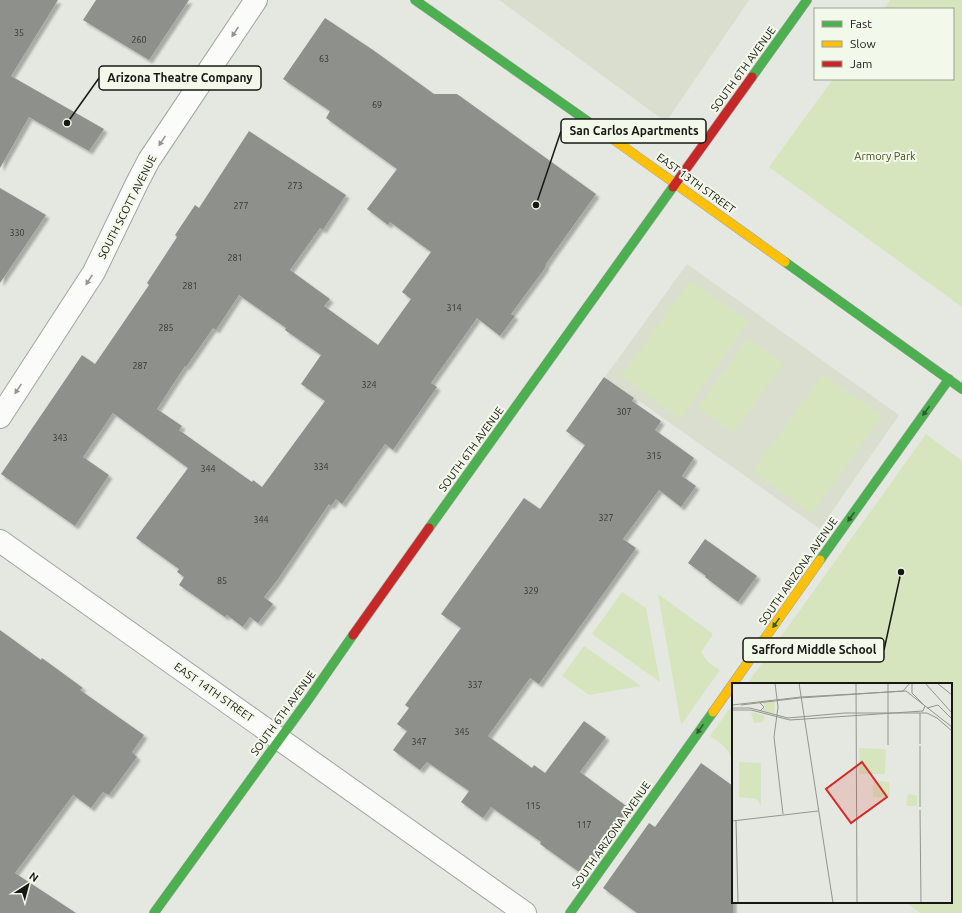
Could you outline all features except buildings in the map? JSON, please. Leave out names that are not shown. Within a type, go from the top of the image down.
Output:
[{"type":"street","name":"SOUTH SCOTT AVENUE","points":[[0,417],[94,272],[136,183],[149,160],[256,0]]},
{"type":"street","name":"EAST 13TH STREET","points":[[415,0],[676,184],[962,389]]},
{"type":"street","name":"SOUTH 6TH AVENUE","points":[[154,913],[808,0]]},
{"type":"street","name":"SOUTH ARIZONA AVENUE","points":[[733,683],[949,379]]},
{"type":"street","name":"EAST 14TH STREET","points":[[0,541],[525,913]]},
{"type":"street","name":"SOUTH ARIZONA AVENUE","points":[[570,913],[732,685]]},
{"type":"shaded area","points":[[499,0],[749,0],[666,122]]},
{"type":"shaded area","points":[[687,264],[899,415],[820,529],[605,377]]},
{"type":"green space","name":"Armory Park","points":[[890,0],[962,0],[962,307],[769,167],[832,80],[954,80],[954,8],[885,8]]},
{"type":"green space","points":[[691,280],[749,322],[680,419],[621,376]]},
{"type":"green space","points":[[748,338],[783,364],[733,433],[698,407]]},
{"type":"green space","points":[[823,374],[882,416],[812,514],[753,471]]},
{"type":"green space","points":[[926,434],[962,461],[962,913],[920,913],[906,903],[952,903],[952,683],[748,683]]},
{"type":"green space","points":[[622,592],[646,608],[660,682],[592,634]]},
{"type":"green space","points":[[658,594],[713,634],[701,652],[708,662],[720,670],[681,725]]},
{"type":"green space","points":[[584,646],[641,686],[589,695],[562,676]]},
{"type":"green space","points":[[732,705],[732,760],[728,751],[710,736]]},
{"type":"traffic: fast","points":[[415,0],[603,132]]},
{"type":"traffic: fast","points":[[752,77],[807,0]]},
{"type":"traffic: fast","points":[[429,528],[673,187]]},
{"type":"traffic: fast","points":[[785,262],[962,389]]},
{"type":"traffic: fast","points":[[820,560],[949,379]]},
{"type":"traffic: fast","points":[[154,913],[308,700],[353,635]]},
{"type":"traffic: fast","points":[[570,913],[713,712]]},
{"type":"traffic: slow","points":[[603,132],[785,262]]},
{"type":"traffic: slow","points":[[733,683],[820,560]]},
{"type":"traffic: slow","points":[[713,712],[732,685]]},
{"type":"traffic: jam","points":[[673,187],[752,77]]},
{"type":"traffic: jam","points":[[353,635],[429,528]]},
{"type":"place","name":"Arizona Theatre Company","points":[[67,123]]},
{"type":"place","name":"San Carlos Apartments","points":[[536,205]]},
{"type":"place","name":"Safford Middle School","points":[[901,572]]}]
